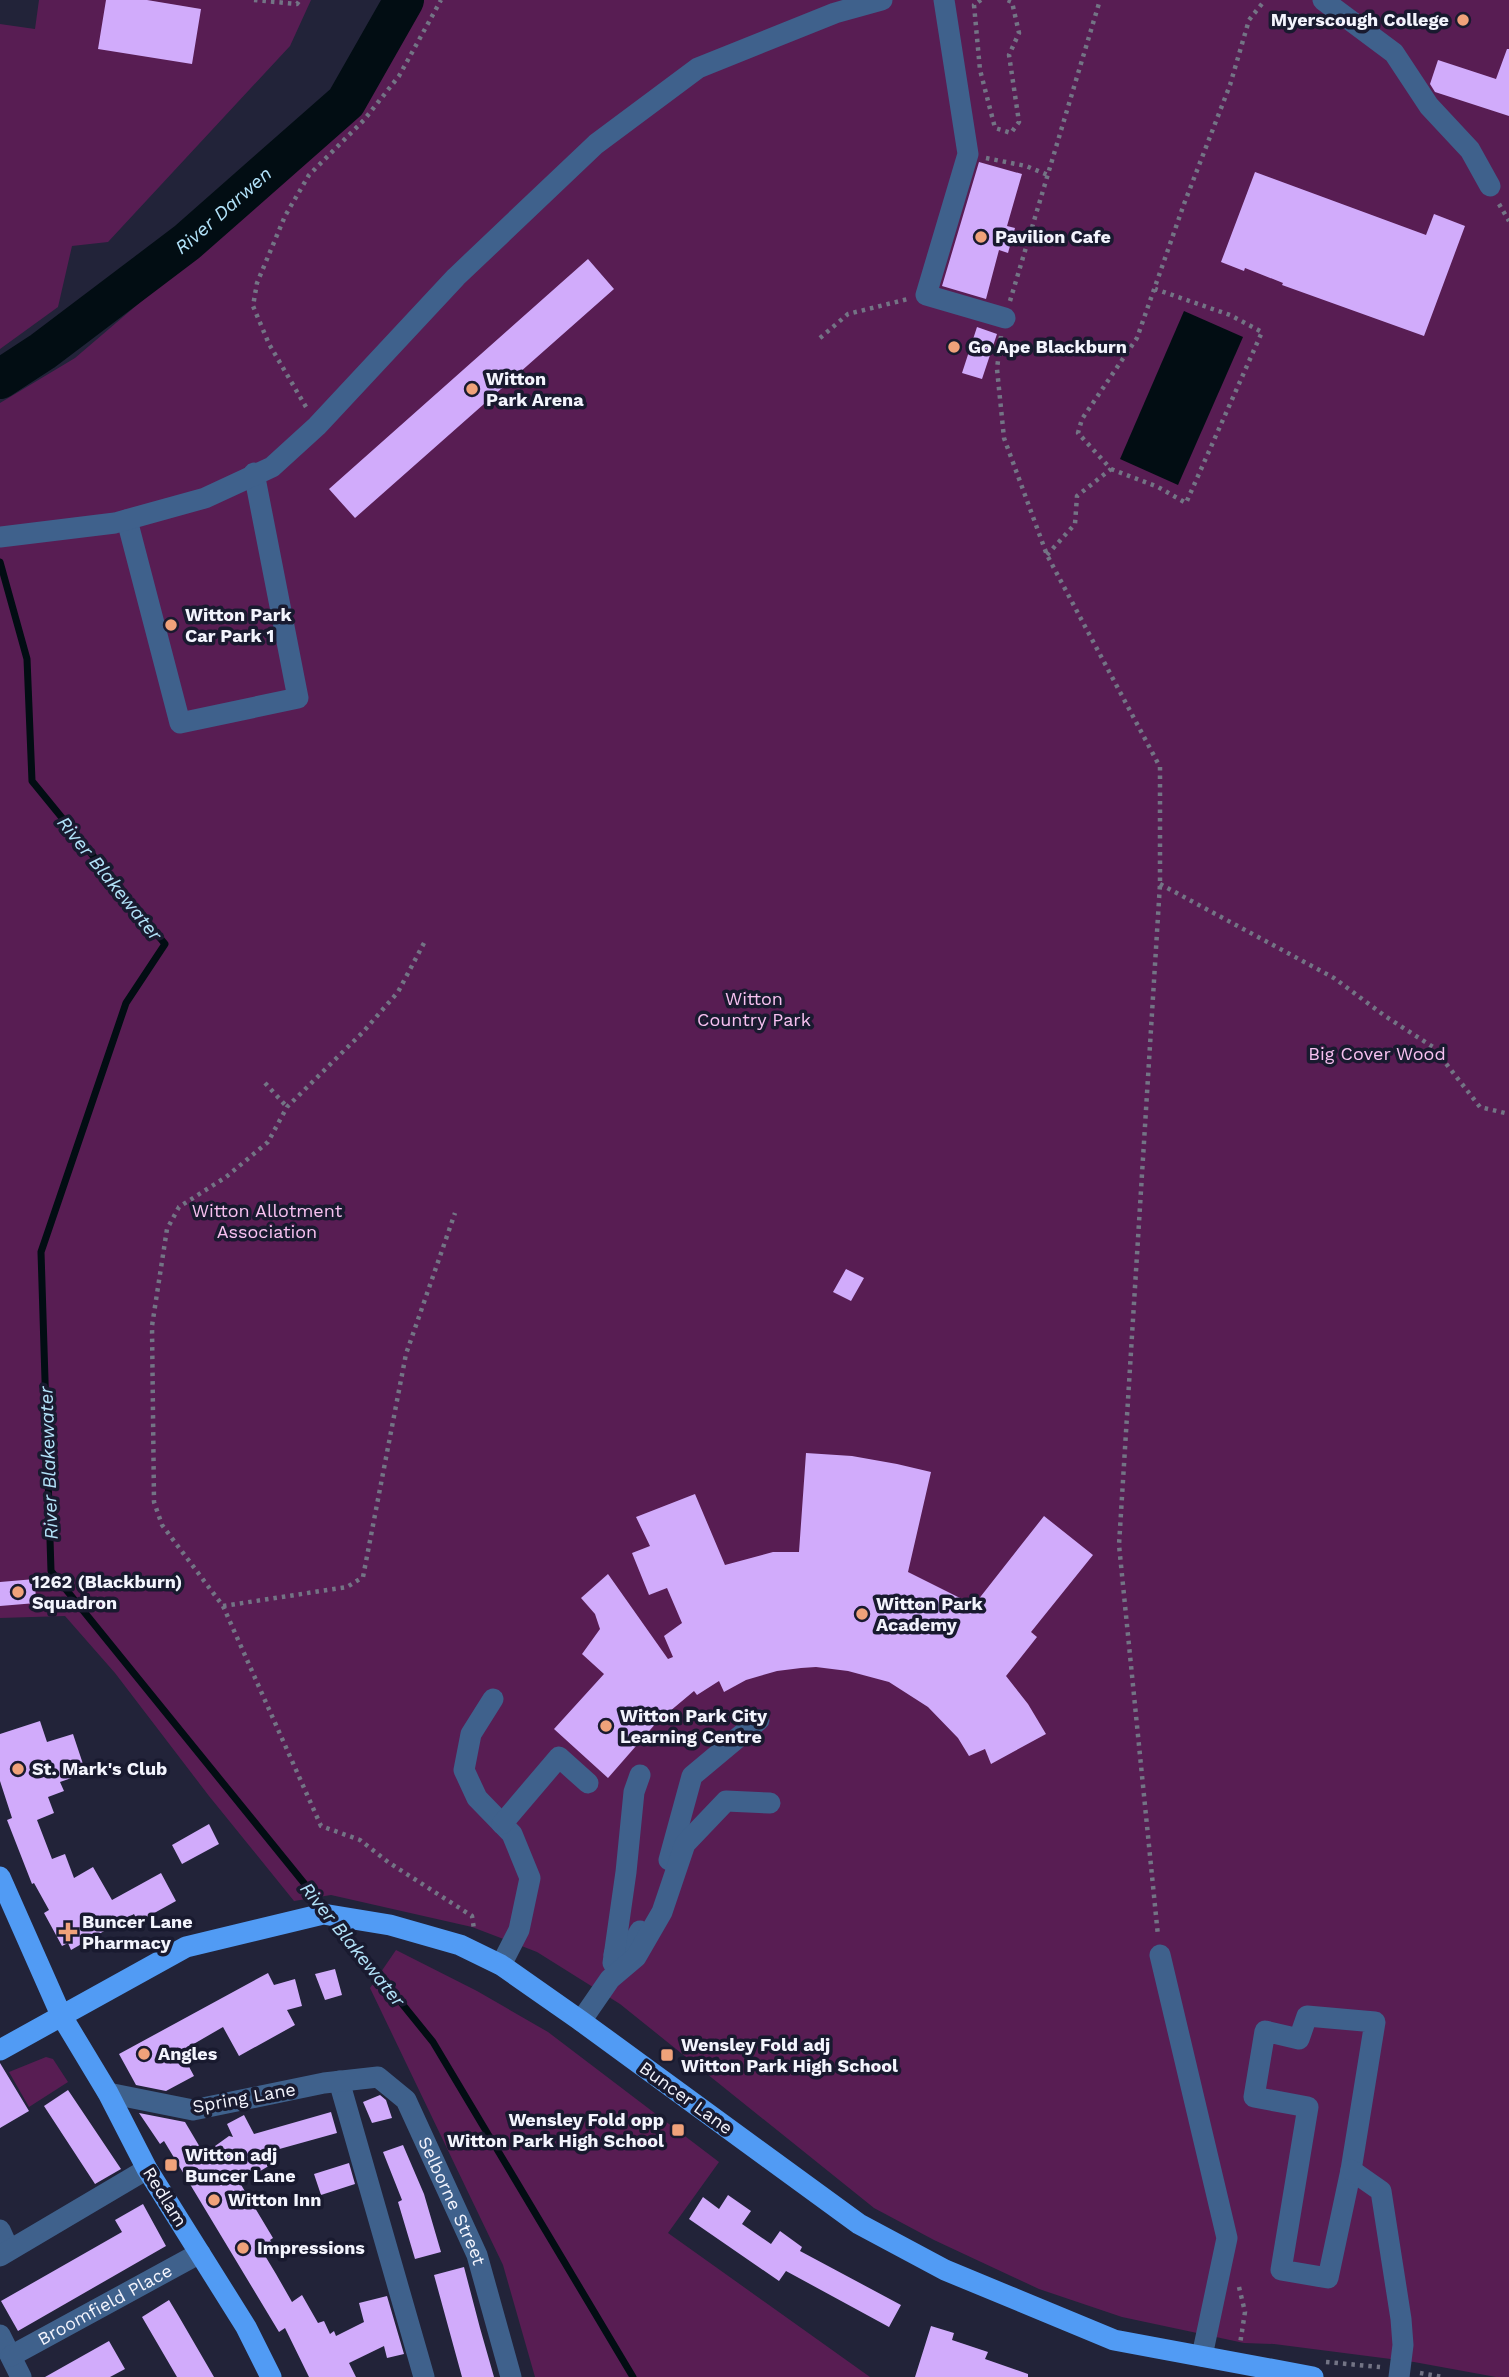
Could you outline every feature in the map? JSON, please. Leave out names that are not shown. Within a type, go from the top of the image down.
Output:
[{"type":"main road","name":"Redlam","points":[[0,1877],[61,2015],[108,2092],[147,2169],[246,2327],[271,2377]]},
{"type":"main road","name":"Buncer Lane","points":[[61,2015],[187,1947],[323,1914],[390,1925],[460,1945],[501,1965],[859,2224],[945,2270],[1114,2340],[1202,2356],[1274,2374],[1313,2369]]},
{"type":"main road","points":[[0,2050],[61,2015]]},
{"type":"street","points":[[2,536],[127,520],[205,498],[254,473],[272,467],[317,426],[456,277],[596,144],[698,68],[835,13],[882,0]]},
{"type":"street","points":[[944,0],[968,154],[926,295],[1005,318]]},
{"type":"street","points":[[1323,0],[1394,53],[1429,106],[1470,150],[1490,186]]},
{"type":"street","points":[[127,520],[180,723],[298,698],[254,473]]},
{"type":"street","points":[[493,1699],[471,1734],[464,1770],[477,1798],[512,1834],[530,1878],[519,1930],[501,1965]]},
{"type":"street","points":[[614,1954],[632,1945],[652,1912],[692,1776],[759,1720]]},
{"type":"street","points":[[502,1824],[559,1757],[588,1783]]},
{"type":"street","points":[[610,1979],[626,1872],[634,1793],[640,1775]]},
{"type":"street","points":[[580,2021],[610,1979],[636,1957],[662,1912],[685,1844],[726,1801],[770,1803]]},
{"type":"street","points":[[1160,1955],[1227,2238],[1202,2356]]},
{"type":"street","points":[[1307,2015],[1375,2021],[1351,2170],[1328,2278],[1281,2270],[1308,2108],[1254,2097],[1265,2031],[1299,2039],[1307,2015]]},
{"type":"street","name":"Selborne Street","points":[[339,2081],[378,2077],[406,2100],[477,2255],[511,2377]]},
{"type":"street","points":[[339,2081],[388,2244],[424,2377]]},
{"type":"street","name":"Spring Lane","points":[[108,2092],[193,2110],[339,2081]]},
{"type":"street","points":[[0,2231],[5,2253],[147,2169]]},
{"type":"street","points":[[1351,2170],[1381,2191],[1401,2319],[1403,2345],[1400,2373]]},
{"type":"street","name":"Broomfield Place","points":[[11,2356],[200,2253]]},
{"type":"street","points":[[0,2335],[21,2377]]},
{"type":"path","points":[[254,0],[297,4],[300,0]]},
{"type":"path","points":[[317,426],[253,306],[257,283],[285,216],[309,175],[364,120],[399,76],[441,0]]},
{"type":"path","points":[[981,0],[974,5],[980,71],[995,128],[1011,133],[1019,122],[1009,55],[1019,33],[1012,2],[1007,0]]},
{"type":"path","points":[[1100,0],[1005,318],[997,369],[1003,438],[1047,555],[1160,767],[1160,884],[1119,1545],[1160,1955]]},
{"type":"path","points":[[1155,289],[1230,315],[1262,331],[1186,503],[1158,487],[1111,469],[1078,433],[1082,419],[1137,338],[1155,289],[1230,85],[1249,20],[1265,0]]},
{"type":"path","points":[[968,154],[1026,166],[1048,175]]},
{"type":"path","points":[[820,338],[848,314],[926,295]]},
{"type":"path","points":[[1047,555],[1075,524],[1077,496],[1111,469]]},
{"type":"path","points":[[1160,884],[1334,978],[1385,1016],[1433,1046],[1480,1107],[1509,1114]]},
{"type":"path","points":[[424,943],[398,992],[363,1032],[287,1107],[268,1142],[226,1177],[179,1207],[167,1229],[152,1326],[154,1503],[162,1525],[223,1606],[321,1826],[360,1840],[388,1862],[472,1916],[478,1954]]},
{"type":"path","points":[[265,1083],[287,1107]]},
{"type":"path","points":[[223,1606],[347,1587],[363,1577],[406,1354],[455,1213]]},
{"type":"path","points":[[1313,2369],[1443,2377]]},
{"type":"green space","points":[[39,0],[311,0],[290,46],[108,242],[72,246],[58,307],[0,349],[0,24],[35,29]]},
{"type":"green space","name":"Witton Country Park","points":[[420,0],[1509,0],[1509,2377],[1274,2344],[1244,2343],[1122,2317],[1039,2289],[934,2240],[874,2208],[620,2004],[537,1952],[472,1927],[331,1895],[294,1901],[115,1673],[65,1616],[0,1618],[0,403],[75,358],[337,134],[403,32]]},
{"type":"green space","points":[[396,1950],[477,1991],[548,2032],[719,2162],[668,2233],[870,2377],[535,2377],[503,2265],[370,1988]]},
{"type":"green space","points":[[46,2057],[53,2059],[68,2082],[29,2107],[9,2072]]},
{"type":"shaded area","points":[[1184,311],[1243,337],[1178,485],[1120,459]]},
{"type":"building","points":[[106,0],[147,0],[201,9],[192,64],[98,49]]},
{"type":"building","points":[[1507,49],[1509,116],[1435,92],[1430,84],[1438,60],[1496,79]]},
{"type":"building","name":"Pavilion Cafe","points":[[979,162],[1022,174],[1007,226],[1015,228],[1008,253],[999,250],[986,299],[942,286]]},
{"type":"building","points":[[1255,172],[1426,235],[1434,214],[1465,226],[1424,336],[1282,285],[1283,283],[1245,268],[1244,271],[1221,262]]},
{"type":"building","name":"Witton Park Arena","points":[[588,259],[614,289],[355,518],[329,489]]},
{"type":"building","points":[[977,327],[997,334],[982,379],[962,373]]},
{"type":"building","points":[[846,1269],[864,1278],[851,1301],[833,1292]]},
{"type":"building","name":"Witton Park Academy","points":[[806,1453],[852,1456],[931,1472],[908,1572],[974,1605],[1044,1516],[1093,1555],[1031,1632],[1037,1637],[1006,1676],[1028,1704],[1046,1734],[991,1764],[985,1749],[969,1756],[958,1738],[928,1707],[889,1682],[848,1671],[801,1668],[777,1671],[746,1680],[724,1692],[719,1681],[697,1695],[694,1691],[657,1722],[608,1778],[554,1729],[604,1674],[582,1654],[600,1629],[595,1614],[581,1598],[608,1574],[668,1659],[673,1657],[664,1636],[682,1623],[667,1588],[649,1595],[632,1553],[650,1546],[636,1517],[695,1494],[725,1565],[773,1552],[799,1552]]},
{"type":"building","name":"1262 (Blackburn) Squadron","points":[[35,1579],[36,1603],[0,1606],[0,1582]]},
{"type":"building","points":[[40,1721],[47,1742],[73,1734],[86,1773],[60,1782],[64,1791],[48,1797],[54,1813],[37,1820],[52,1859],[65,1854],[74,1878],[93,1867],[112,1900],[161,1873],[176,1901],[138,1922],[134,1914],[71,1950],[68,1943],[62,1946],[44,1913],[49,1910],[34,1883],[32,1884],[7,1820],[12,1818],[0,1781],[0,1734]]},
{"type":"building","points":[[209,1824],[219,1844],[182,1864],[172,1845]]},
{"type":"building","points":[[335,1969],[342,1995],[325,2000],[315,1974]]},
{"type":"building","points":[[268,1973],[274,1985],[295,1979],[302,2006],[287,2010],[295,2025],[239,2056],[223,2027],[185,2049],[187,2063],[194,2076],[166,2091],[136,2085],[119,2054]]},
{"type":"building","points":[[0,2063],[29,2111],[0,2128]]},
{"type":"building","points":[[68,2090],[121,2169],[95,2184],[44,2106]]},
{"type":"building","points":[[380,2095],[386,2100],[392,2118],[372,2123],[363,2102]]},
{"type":"building","points":[[331,2112],[337,2133],[265,2153],[272,2164],[240,2183],[273,2238],[270,2240],[275,2248],[264,2254],[292,2302],[302,2295],[318,2323],[324,2321],[330,2334],[334,2331],[336,2336],[364,2322],[359,2303],[387,2296],[404,2354],[387,2358],[384,2346],[349,2363],[356,2377],[309,2377],[285,2328],[279,2332],[164,2141],[160,2144],[139,2113],[185,2122],[204,2154],[229,2136],[233,2137],[227,2124],[244,2115],[254,2134]]},
{"type":"building","points":[[403,2145],[424,2194],[441,2252],[415,2259],[398,2202],[402,2200],[383,2152]]},
{"type":"building","points":[[349,2163],[355,2184],[321,2195],[314,2174]]},
{"type":"building","points":[[728,2195],[751,2211],[742,2224],[771,2244],[780,2231],[802,2247],[800,2251],[901,2305],[889,2327],[786,2271],[779,2281],[689,2219],[703,2197],[719,2209]]},
{"type":"building","points":[[143,2204],[166,2246],[18,2331],[1,2301],[122,2232],[115,2220]]},
{"type":"building","points":[[464,2267],[494,2377],[462,2377],[434,2275]]},
{"type":"building","points":[[169,2300],[214,2377],[177,2377],[142,2317]]},
{"type":"building","points":[[931,2326],[954,2333],[952,2340],[988,2352],[985,2359],[1028,2374],[1028,2377],[915,2377]]},
{"type":"building","points":[[109,2341],[125,2369],[110,2377],[45,2377]]},
{"type":"waterway","name":"River Darwen","points":[[0,379],[43,351],[187,242],[346,102],[404,0]]},
{"type":"waterway","name":"River Blakewater","points":[[0,562],[27,659],[32,781],[165,944],[126,1003],[41,1252],[51,1571],[325,1909]]},
{"type":"waterway","name":"River Blakewater","points":[[335,1921],[433,2042],[633,2377]]},
{"type":"place","name":"Myerscough College","points":[[1463,20]]},
{"type":"place","name":"Pavilion Cafe","points":[[981,237]]},
{"type":"place","name":"Go Ape Blackburn","points":[[954,347]]},
{"type":"place","name":"Witton Park Arena","points":[[472,389]]},
{"type":"place","name":"Witton Park Car Park 1","points":[[171,625]]},
{"type":"place","name":"1262 (Blackburn) Squadron","points":[[18,1592]]},
{"type":"place","name":"Witton Park Academy","points":[[862,1614]]},
{"type":"place","name":"Witton Park City Learning Centre","points":[[606,1726]]},
{"type":"place","name":"St. Mark's Club","points":[[18,1769]]},
{"type":"place","name":"Buncer Lane Pharmacy","points":[[68,1932]]},
{"type":"place","name":"Angles","points":[[144,2054]]},
{"type":"place","name":"Wensley Fold adj Witton Park High School","points":[[667,2055]]},
{"type":"place","name":"Wensley Fold opp Witton Park High School","points":[[678,2130]]},
{"type":"place","name":"Witton adj Buncer Lane","points":[[171,2165]]},
{"type":"place","name":"Witton Inn","points":[[214,2200]]},
{"type":"place","name":"Impressions","points":[[243,2248]]},
{"type":"park label","name":"Big Cover Wood","points":[[1377,1054]]},
{"type":"park label","name":"Witton Allotment Association","points":[[267,1221]]}]
